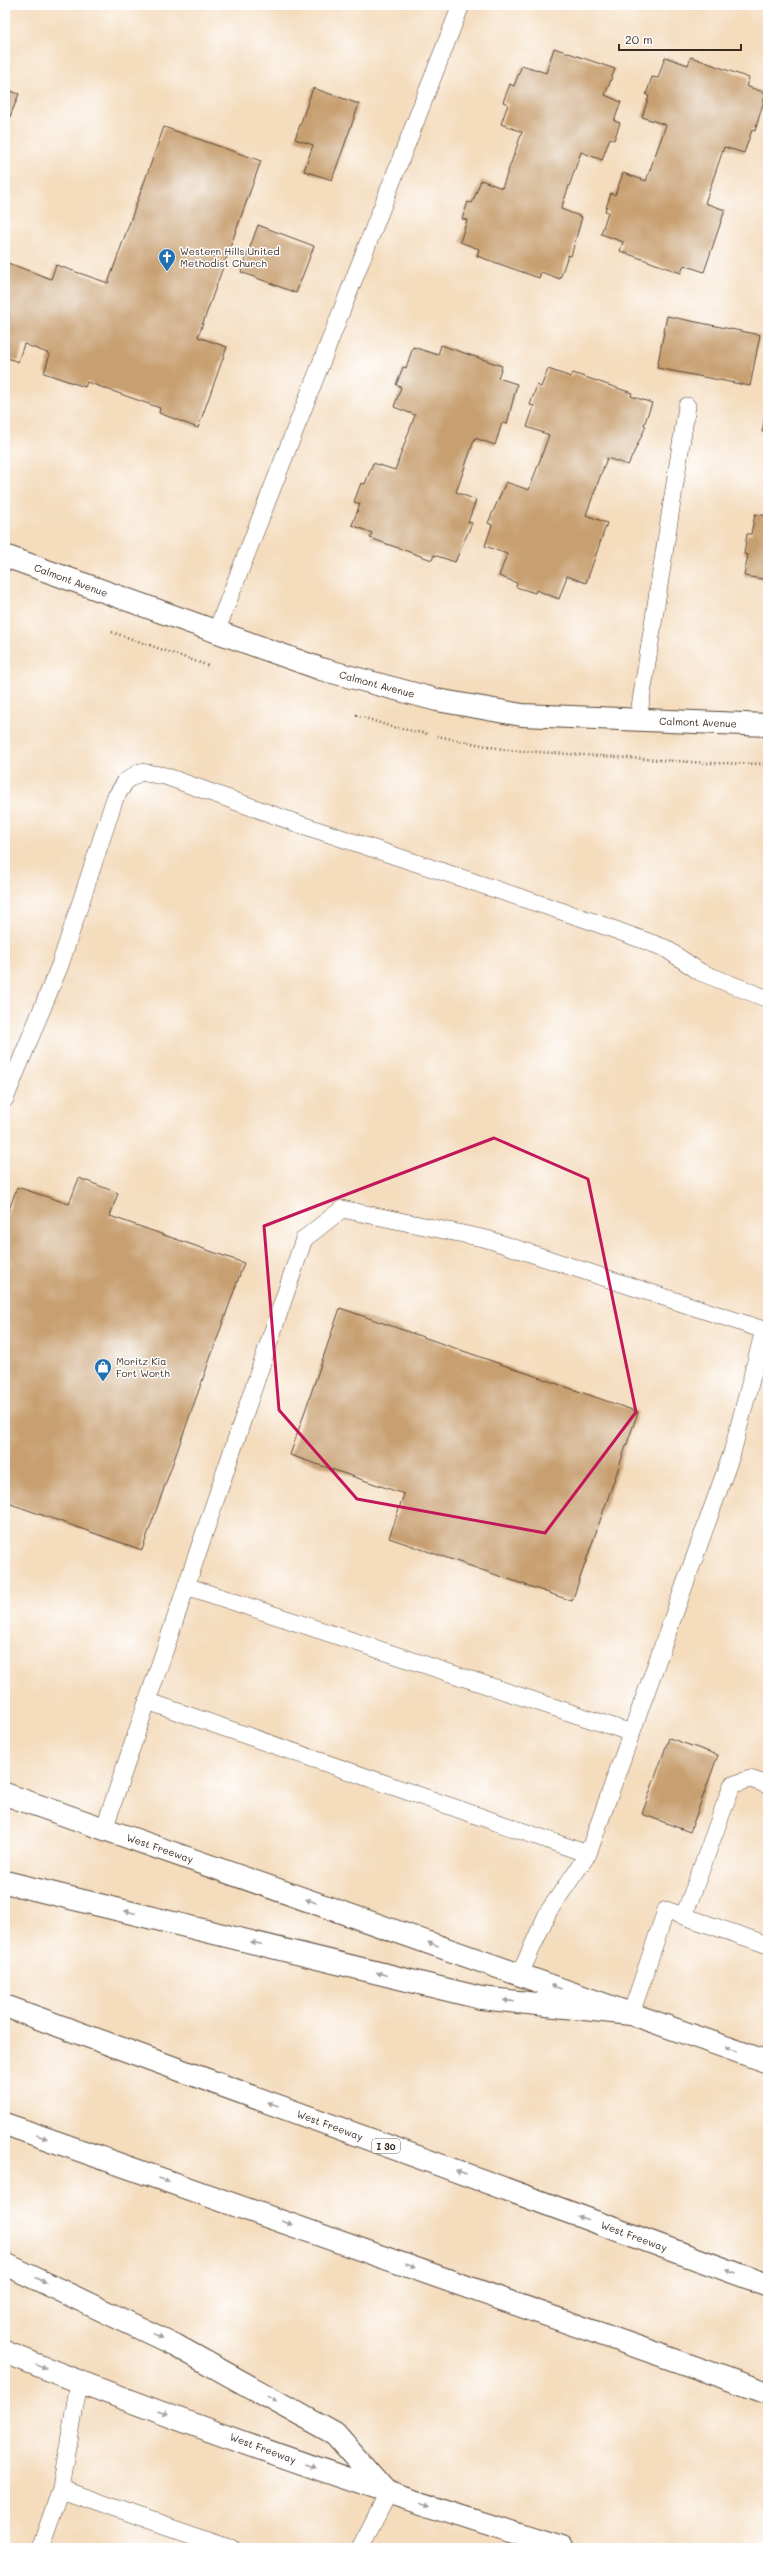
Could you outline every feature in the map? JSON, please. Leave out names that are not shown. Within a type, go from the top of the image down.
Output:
[{"type":"main road","name":"Calmont Avenue","points":[[5,556],[321,670],[436,700],[522,715],[768,725]]},
{"type":"main road","name":"West Freeway","points":[[5,1794],[768,2062]]},
{"type":"main road","points":[[5,1882],[481,1998],[631,2014]]},
{"type":"main road","name":"West Freeway","points":[[5,2006],[768,2285]]},
{"type":"main road","points":[[5,2124],[759,2390]]},
{"type":"main road","points":[[5,2264],[175,2345],[335,2434],[388,2494]]},
{"type":"main road","name":"West Freeway","points":[[5,2352],[79,2382],[388,2494],[557,2547]]},
{"type":"lane","points":[[216,632],[461,5]]},
{"type":"lane","points":[[638,720],[687,406]]},
{"type":"lane","points":[[5,1099],[60,965],[115,798],[126,781],[140,772],[165,776],[299,824],[588,920],[665,948],[700,972],[768,999]]},
{"type":"lane","points":[[104,1829],[304,1239],[342,1210],[487,1238],[766,1329],[732,1453],[588,1854],[548,1912],[520,1974]]},
{"type":"lane","points":[[186,1586],[632,1733]]},
{"type":"lane","points":[[147,1701],[588,1854]]},
{"type":"lane","points":[[684,1916],[732,1785],[750,1779],[768,1785]]},
{"type":"lane","points":[[631,2014],[666,1910],[768,1945]]},
{"type":"lane","points":[[40,2548],[61,2489],[79,2382]]},
{"type":"lane","points":[[61,2489],[231,2548]]},
{"type":"lane","points":[[360,2548],[388,2494]]},
{"type":"highlighted area","points":[[494,1138],[588,1179],[636,1412],[545,1533],[357,1499],[279,1410],[264,1226]]},
{"type":"building","points":[[554,48],[615,69],[605,95],[621,102],[614,121],[620,123],[614,140],[610,138],[602,160],[581,152],[561,209],[582,217],[571,256],[568,255],[560,279],[541,272],[539,278],[477,256],[479,249],[460,242],[467,220],[462,219],[468,202],[472,203],[481,180],[502,188],[522,132],[501,124],[508,104],[503,102],[510,84],[514,86],[522,65],[546,73]]},
{"type":"building","points":[[665,57],[688,65],[691,57],[749,78],[746,86],[766,93],[755,131],[752,130],[744,153],[724,147],[705,203],[725,210],[704,272],[684,265],[681,273],[620,251],[623,242],[601,234],[608,212],[605,211],[611,193],[615,195],[623,173],[646,181],[666,125],[642,117],[649,96],[646,95],[652,77],[658,78]]},
{"type":"building","points":[[313,88],[359,104],[332,180],[304,171],[313,145],[295,139]]},
{"type":"building","points":[[5,89],[19,94],[5,129]]},
{"type":"building","name":"Western Hills United Methodist Church","points":[[164,127],[261,161],[198,337],[227,347],[198,428],[159,413],[160,408],[87,382],[85,387],[44,373],[50,354],[24,344],[18,362],[5,357],[5,262],[51,279],[56,265],[108,283]]},
{"type":"building","points":[[258,225],[314,246],[296,293],[241,272]]},
{"type":"building","points":[[667,316],[760,335],[750,386],[657,368]]},
{"type":"building","points":[[441,345],[502,366],[498,378],[517,384],[507,424],[502,423],[495,445],[475,438],[456,492],[476,500],[468,522],[472,523],[455,562],[434,555],[432,560],[370,538],[372,533],[352,525],[360,504],[354,502],[361,483],[365,484],[373,463],[395,470],[415,415],[394,407],[401,387],[396,385],[403,367],[406,368],[413,347],[438,355]]},
{"type":"building","points":[[548,369],[571,377],[573,373],[632,393],[631,396],[652,403],[644,425],[646,426],[628,465],[607,458],[586,515],[607,523],[586,583],[567,576],[559,599],[536,590],[535,593],[516,587],[517,583],[499,576],[507,554],[485,546],[492,525],[488,523],[506,482],[529,490],[549,435],[527,427],[534,406],[530,405],[537,385],[541,387]]},
{"type":"building","points":[[766,411],[768,411],[768,433],[762,432]]},
{"type":"building","points":[[768,436],[768,456],[764,455]]},
{"type":"building","points":[[755,514],[768,516],[768,580],[744,576],[748,555],[744,554],[747,534],[751,534]]},
{"type":"building","name":"Moritz Kia Fort Worth","points":[[79,1178],[118,1193],[110,1216],[244,1263],[142,1550],[5,1502],[5,1221],[17,1187],[69,1204]]},
{"type":"building","points":[[340,1308],[638,1412],[572,1601],[389,1538],[404,1494],[290,1455]]},
{"type":"building","points":[[669,1738],[718,1755],[690,1832],[642,1814]]},
{"type":"place","name":"Western Hills United Methodist Church","points":[[167,272]]},
{"type":"place","name":"Moritz Kia Fort Worth","points":[[103,1382]]}]
